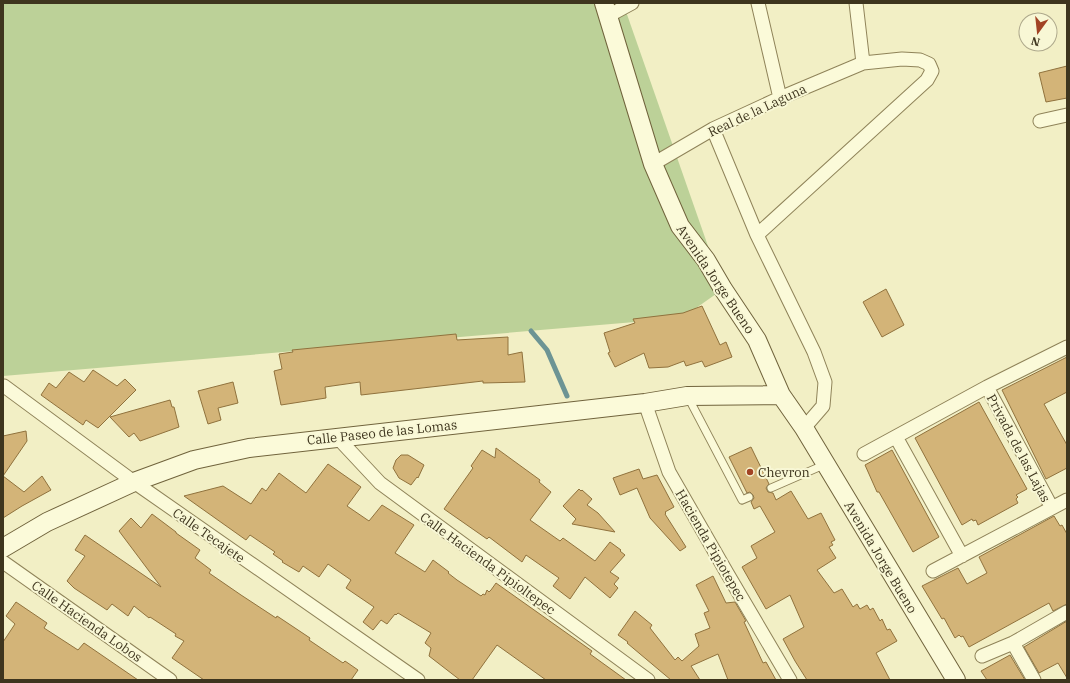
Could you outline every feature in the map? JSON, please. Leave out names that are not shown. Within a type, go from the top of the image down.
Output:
[{"type":"main road","name":"Avenida Jorge Bueno","points":[[606,10],[653,164],[680,226],[706,260],[723,289],[758,340],[781,395],[804,428],[956,680]]},
{"type":"main road","name":"Calle Paseo de las Lomas","points":[[3,548],[47,522],[134,482],[194,460],[249,448],[645,403],[687,396],[781,395]]},
{"type":"street","points":[[606,10],[632,3]]},
{"type":"street","points":[[758,3],[780,98]]},
{"type":"street","points":[[856,3],[863,63]]},
{"type":"street","name":"Real de la Laguna","points":[[653,164],[713,129],[780,98],[863,63],[902,59],[920,60],[929,64],[932,71],[927,80],[757,235]]},
{"type":"street","points":[[1040,121],[1067,115]]},
{"type":"street","points":[[713,129],[757,235],[814,352],[825,382],[823,406],[804,428]]},
{"type":"street","name":"Privada de las Lajas","points":[[864,454],[987,387],[1067,347]]},
{"type":"street","name":"Calle Tecajete","points":[[4,386],[134,482],[418,680]]},
{"type":"street","name":"Privada de las Lajas","points":[[987,387],[1052,508]]},
{"type":"street","name":"Hacienda Pipiotepec","points":[[645,403],[669,472],[790,680]]},
{"type":"street","name":"Calle Hacienda Pipioltepec","points":[[336,437],[380,483],[648,680]]},
{"type":"street","points":[[896,437],[962,556]]},
{"type":"street","name":"Privada de las Lajas","points":[[933,571],[1067,500]]},
{"type":"street","name":"Calle Hacienda Lobos","points":[[3,562],[170,680]]},
{"type":"street","points":[[982,656],[1012,643],[1067,612]]},
{"type":"street","points":[[1012,643],[1034,680]]},
{"type":"lane","points":[[687,396],[742,500],[749,497]]},
{"type":"lane","points":[[771,488],[826,464]]},
{"type":"green space","points":[[3,3],[623,3],[723,289],[682,318],[3,376]]},
{"type":"building","points":[[1067,66],[1067,98],[1046,102],[1039,73]]},
{"type":"building","points":[[886,289],[904,325],[882,337],[863,302]]},
{"type":"building","points":[[702,306],[720,345],[726,342],[732,357],[705,367],[702,361],[686,366],[684,361],[668,367],[649,368],[644,353],[615,367],[608,353],[610,352],[604,333],[635,323],[633,319],[683,313]]},
{"type":"building","points":[[456,334],[457,340],[508,337],[508,355],[522,352],[525,382],[483,383],[483,381],[361,395],[360,382],[325,387],[326,398],[281,405],[274,371],[282,369],[279,354],[293,352],[292,350]]},
{"type":"building","points":[[1067,357],[1067,392],[1044,404],[1067,445],[1067,468],[1046,479],[1002,390]]},
{"type":"building","points":[[93,370],[117,386],[125,379],[136,390],[98,428],[86,420],[83,425],[41,395],[49,383],[56,388],[69,372],[84,382]]},
{"type":"building","points":[[233,382],[238,403],[218,408],[221,420],[208,424],[198,391]]},
{"type":"building","points":[[170,400],[172,407],[174,407],[179,427],[140,441],[134,433],[129,437],[110,417]]},
{"type":"building","points":[[979,402],[1027,489],[1016,495],[1018,497],[1016,499],[1018,503],[978,525],[976,520],[973,521],[972,519],[962,525],[915,438]]},
{"type":"building","points":[[26,431],[27,441],[3,476],[3,436]]},
{"type":"building","points":[[751,447],[769,484],[766,488],[768,492],[773,493],[776,500],[791,491],[808,519],[821,513],[835,540],[831,542],[833,545],[829,547],[836,558],[817,570],[834,593],[842,589],[853,607],[857,604],[860,609],[867,605],[870,610],[873,608],[880,621],[882,619],[887,630],[890,629],[897,641],[876,653],[890,680],[807,680],[795,661],[783,639],[804,627],[790,595],[766,609],[742,567],[757,558],[751,546],[775,532],[760,506],[754,509],[751,502],[754,498],[753,495],[750,492],[747,493],[729,457]]},
{"type":"building","points":[[496,448],[540,480],[539,482],[551,492],[530,520],[560,541],[563,538],[595,561],[610,542],[625,555],[610,572],[619,578],[614,584],[618,588],[610,598],[585,577],[570,599],[553,586],[559,578],[526,555],[522,562],[489,537],[487,539],[444,509],[473,468],[471,466],[482,450],[495,458]]},
{"type":"building","points":[[892,450],[939,537],[913,552],[879,492],[877,492],[865,465]]},
{"type":"building","points":[[401,455],[408,455],[424,465],[418,478],[417,477],[411,485],[399,478],[393,468],[396,460]]},
{"type":"building","points":[[328,464],[361,487],[347,506],[369,521],[382,505],[414,525],[395,553],[425,572],[433,560],[457,580],[481,596],[483,594],[485,595],[487,590],[489,592],[496,583],[592,651],[590,654],[626,680],[546,680],[497,645],[472,680],[460,680],[429,656],[431,648],[425,643],[431,633],[398,613],[396,615],[395,614],[387,624],[381,620],[373,630],[363,622],[374,607],[346,588],[351,580],[328,564],[319,577],[303,566],[299,572],[282,562],[283,561],[273,554],[275,552],[250,535],[246,540],[184,496],[223,486],[251,504],[262,488],[266,491],[279,473],[306,493]]},
{"type":"building","points":[[639,469],[643,479],[657,475],[674,507],[665,512],[665,514],[686,547],[680,551],[650,518],[637,488],[620,495],[613,478]]},
{"type":"building","points":[[3,476],[24,492],[42,476],[51,490],[3,518]]},
{"type":"building","points":[[579,489],[592,499],[587,505],[598,513],[615,532],[572,524],[576,519],[563,506]]},
{"type":"building","points":[[152,514],[200,550],[195,558],[211,570],[209,573],[276,618],[277,616],[310,638],[309,640],[343,663],[345,661],[358,670],[351,680],[204,680],[172,658],[184,641],[175,636],[176,634],[150,617],[149,618],[134,606],[128,616],[112,604],[107,610],[74,588],[67,581],[85,556],[75,550],[85,535],[161,587],[119,531],[131,518],[141,528]]},
{"type":"building","points":[[1054,516],[1060,526],[1062,525],[1067,534],[1067,604],[1053,611],[1049,603],[969,647],[963,636],[961,637],[959,635],[955,638],[944,618],[942,619],[922,586],[958,568],[967,584],[987,573],[979,557]]},
{"type":"building","points":[[713,576],[726,603],[735,602],[746,621],[744,622],[763,663],[766,662],[776,680],[728,680],[718,654],[691,666],[700,680],[671,680],[618,635],[635,611],[652,625],[650,628],[675,660],[678,657],[682,661],[699,646],[695,634],[710,628],[704,613],[709,611],[696,585]]},
{"type":"building","points":[[16,602],[47,623],[44,628],[78,650],[84,643],[138,680],[3,680],[3,642],[15,624],[6,616]]},
{"type":"building","points":[[1067,621],[1067,678],[1058,663],[1039,673],[1024,647]]},
{"type":"building","points":[[1010,655],[1025,680],[987,680],[981,671]]},
{"type":"waterway","points":[[531,331],[547,350],[567,396]]},
{"type":"place","name":"Chevron","points":[[750,472]]}]
